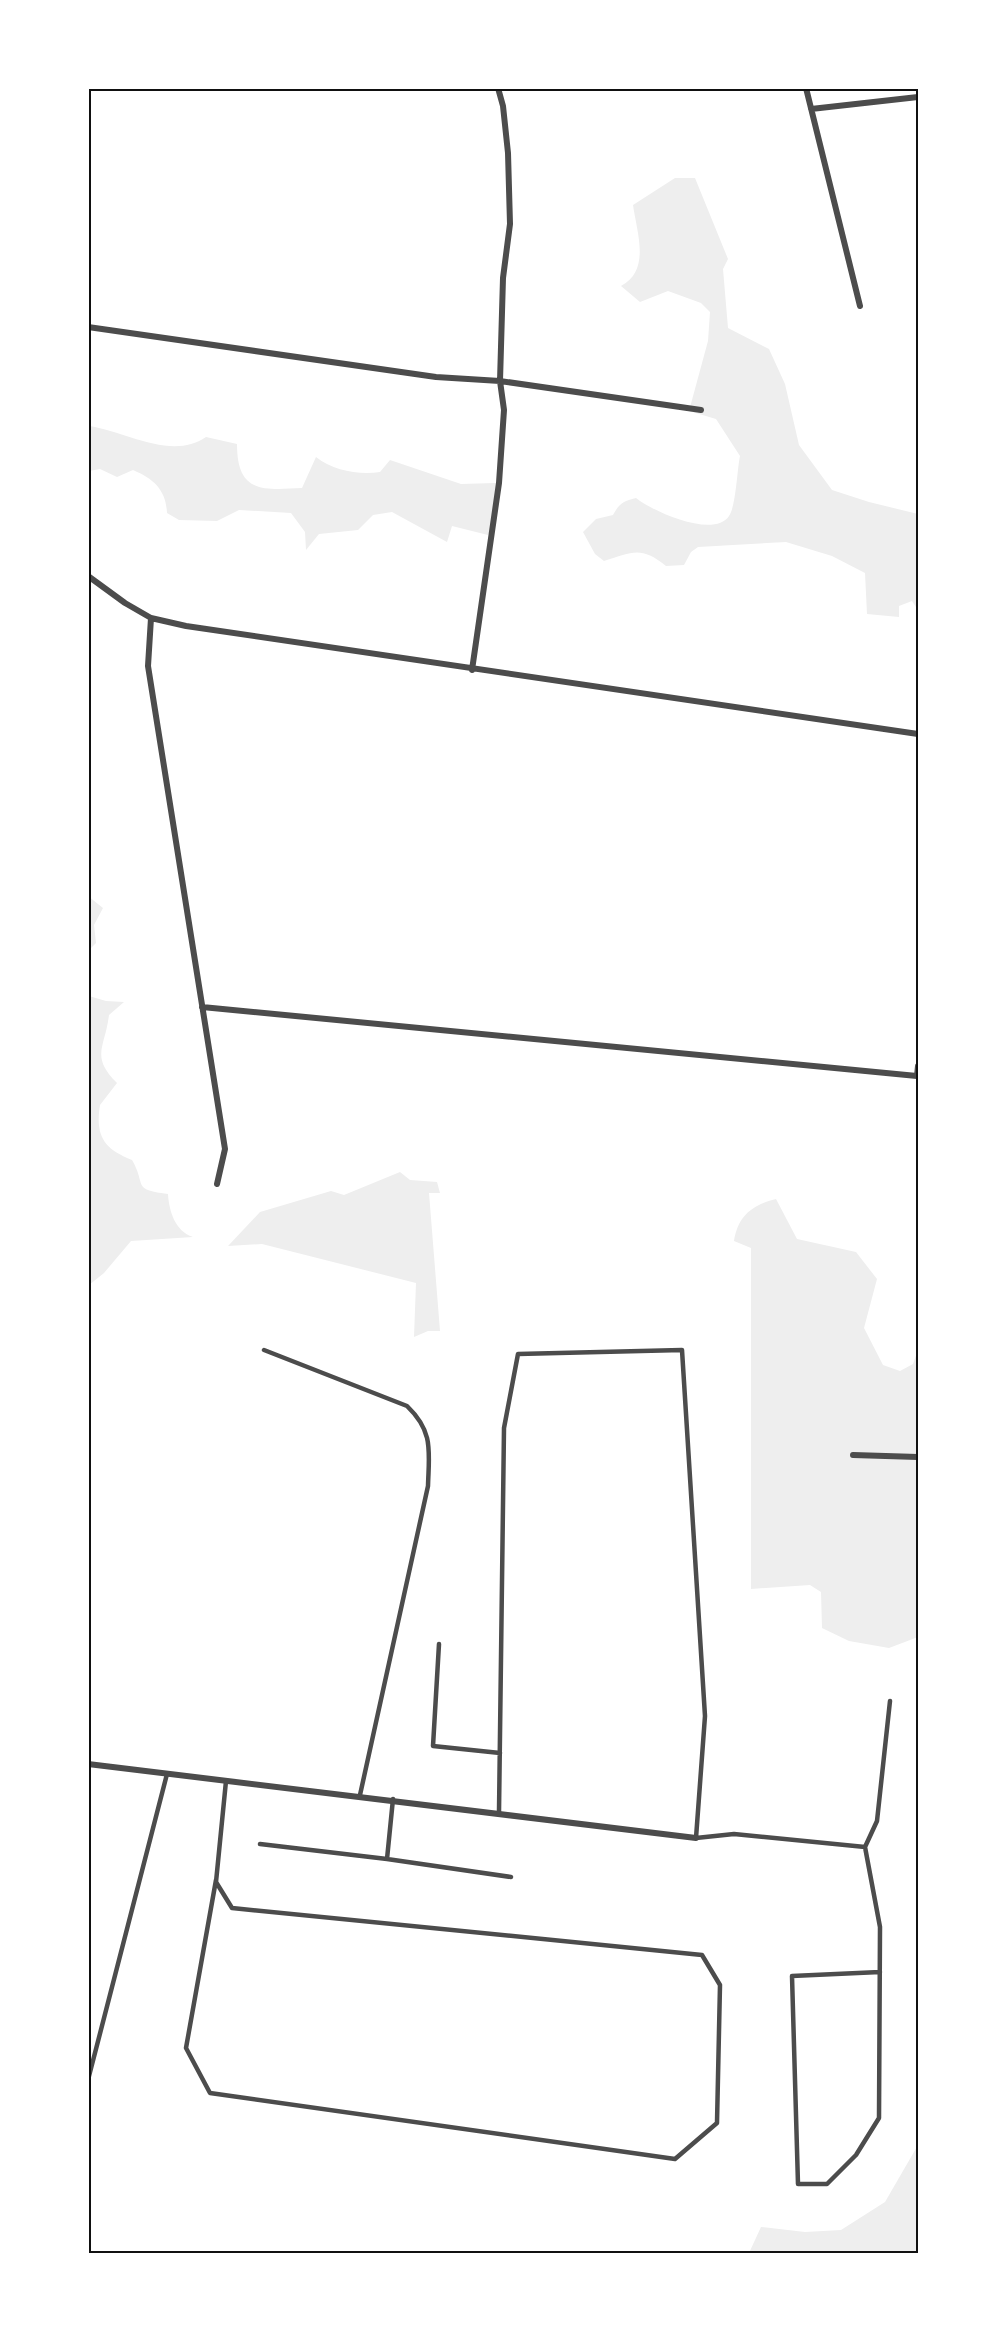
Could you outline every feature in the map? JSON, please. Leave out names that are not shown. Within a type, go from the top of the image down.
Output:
[{"type":"street","points":[[472,669],[499,483],[504,410],[500,381],[503,278],[510,224],[508,153],[503,106],[498,88]]},
{"type":"street","points":[[806,88],[860,306]]},
{"type":"street","points":[[811,109],[918,97]]},
{"type":"street","points":[[88,327],[436,377],[500,381],[701,410]]},
{"type":"street","points":[[88,576],[151,618],[186,626],[918,734]]},
{"type":"street","points":[[151,618],[148,666],[225,1149],[217,1184]]},
{"type":"street","points":[[202,1007],[918,1077],[918,1066]]},
{"type":"street","points":[[853,1455],[918,1457]]},
{"type":"street","points":[[88,1764],[393,1799],[696,1838]]},
{"type":"lane","points":[[264,1350],[407,1406],[422,1420],[429,1440],[428,1486],[360,1795]]},
{"type":"lane","points":[[499,1812],[504,1428],[518,1354],[682,1350],[705,1716],[696,1838],[734,1834],[865,1847]]},
{"type":"lane","points":[[439,1644],[433,1746],[500,1753]]},
{"type":"lane","points":[[880,1972],[792,1976],[798,2184],[828,2184],[856,2155],[879,2118],[880,1972],[880,1927],[865,1847],[877,1821],[890,1701]]},
{"type":"lane","points":[[88,2080],[167,1774]]},
{"type":"lane","points":[[216,1880],[232,1908],[702,1955],[720,1985],[717,2123],[675,2159],[210,2094],[186,2048],[216,1880],[226,1780]]},
{"type":"lane","points":[[387,1859],[393,1799]]},
{"type":"lane","points":[[260,1844],[511,1876]]},
{"type":"shaded area","points":[[675,178],[695,178],[728,259],[723,269],[728,328],[769,349],[785,384],[799,445],[832,490],[918,514],[918,610],[912,601],[899,606],[899,617],[867,614],[865,573],[832,556],[786,542],[698,547],[691,552],[684,565],[666,566],[643,553],[630,553],[604,561],[595,554],[583,532],[596,519],[613,515],[622,503],[628,500],[636,498],[655,510],[697,524],[710,525],[721,522],[729,516],[733,504],[740,456],[716,419],[689,411],[708,341],[710,312],[701,303],[668,291],[640,302],[621,286],[636,271],[639,261],[639,239],[633,205]]},
{"type":"shaded area","points":[[89,426],[164,445],[193,444],[206,437],[237,444],[238,460],[242,472],[247,480],[264,488],[302,488],[316,457],[331,466],[355,472],[380,472],[390,460],[461,484],[498,483],[491,528],[488,535],[452,526],[447,542],[392,512],[373,515],[358,530],[319,534],[306,550],[305,532],[291,513],[239,510],[217,521],[179,520],[167,513],[164,498],[153,481],[140,473],[133,470],[117,477],[100,469],[89,471]]},
{"type":"shaded area","points":[[88,896],[103,908],[94,925],[96,943],[89,950]]},
{"type":"shaded area","points":[[89,996],[106,1001],[124,1002],[109,1015],[101,1051],[104,1066],[117,1083],[100,1105],[99,1125],[104,1140],[114,1151],[132,1160],[144,1188],[168,1194],[174,1220],[182,1230],[193,1237],[131,1241],[104,1273],[89,1285]]},
{"type":"shaded area","points":[[400,1172],[410,1180],[437,1182],[440,1193],[429,1193],[440,1331],[428,1331],[414,1337],[416,1283],[262,1244],[228,1246],[260,1212],[331,1191],[344,1195]]},
{"type":"shaded area","points":[[776,1199],[797,1239],[856,1252],[877,1279],[864,1328],[883,1365],[900,1371],[913,1364],[918,1350],[918,1637],[889,1648],[849,1641],[822,1628],[821,1592],[810,1585],[751,1589],[751,1248],[734,1241],[743,1218],[753,1208]]},
{"type":"shaded area","points":[[918,2145],[918,2253],[749,2253],[761,2227],[805,2232],[841,2230],[885,2202]]}]
